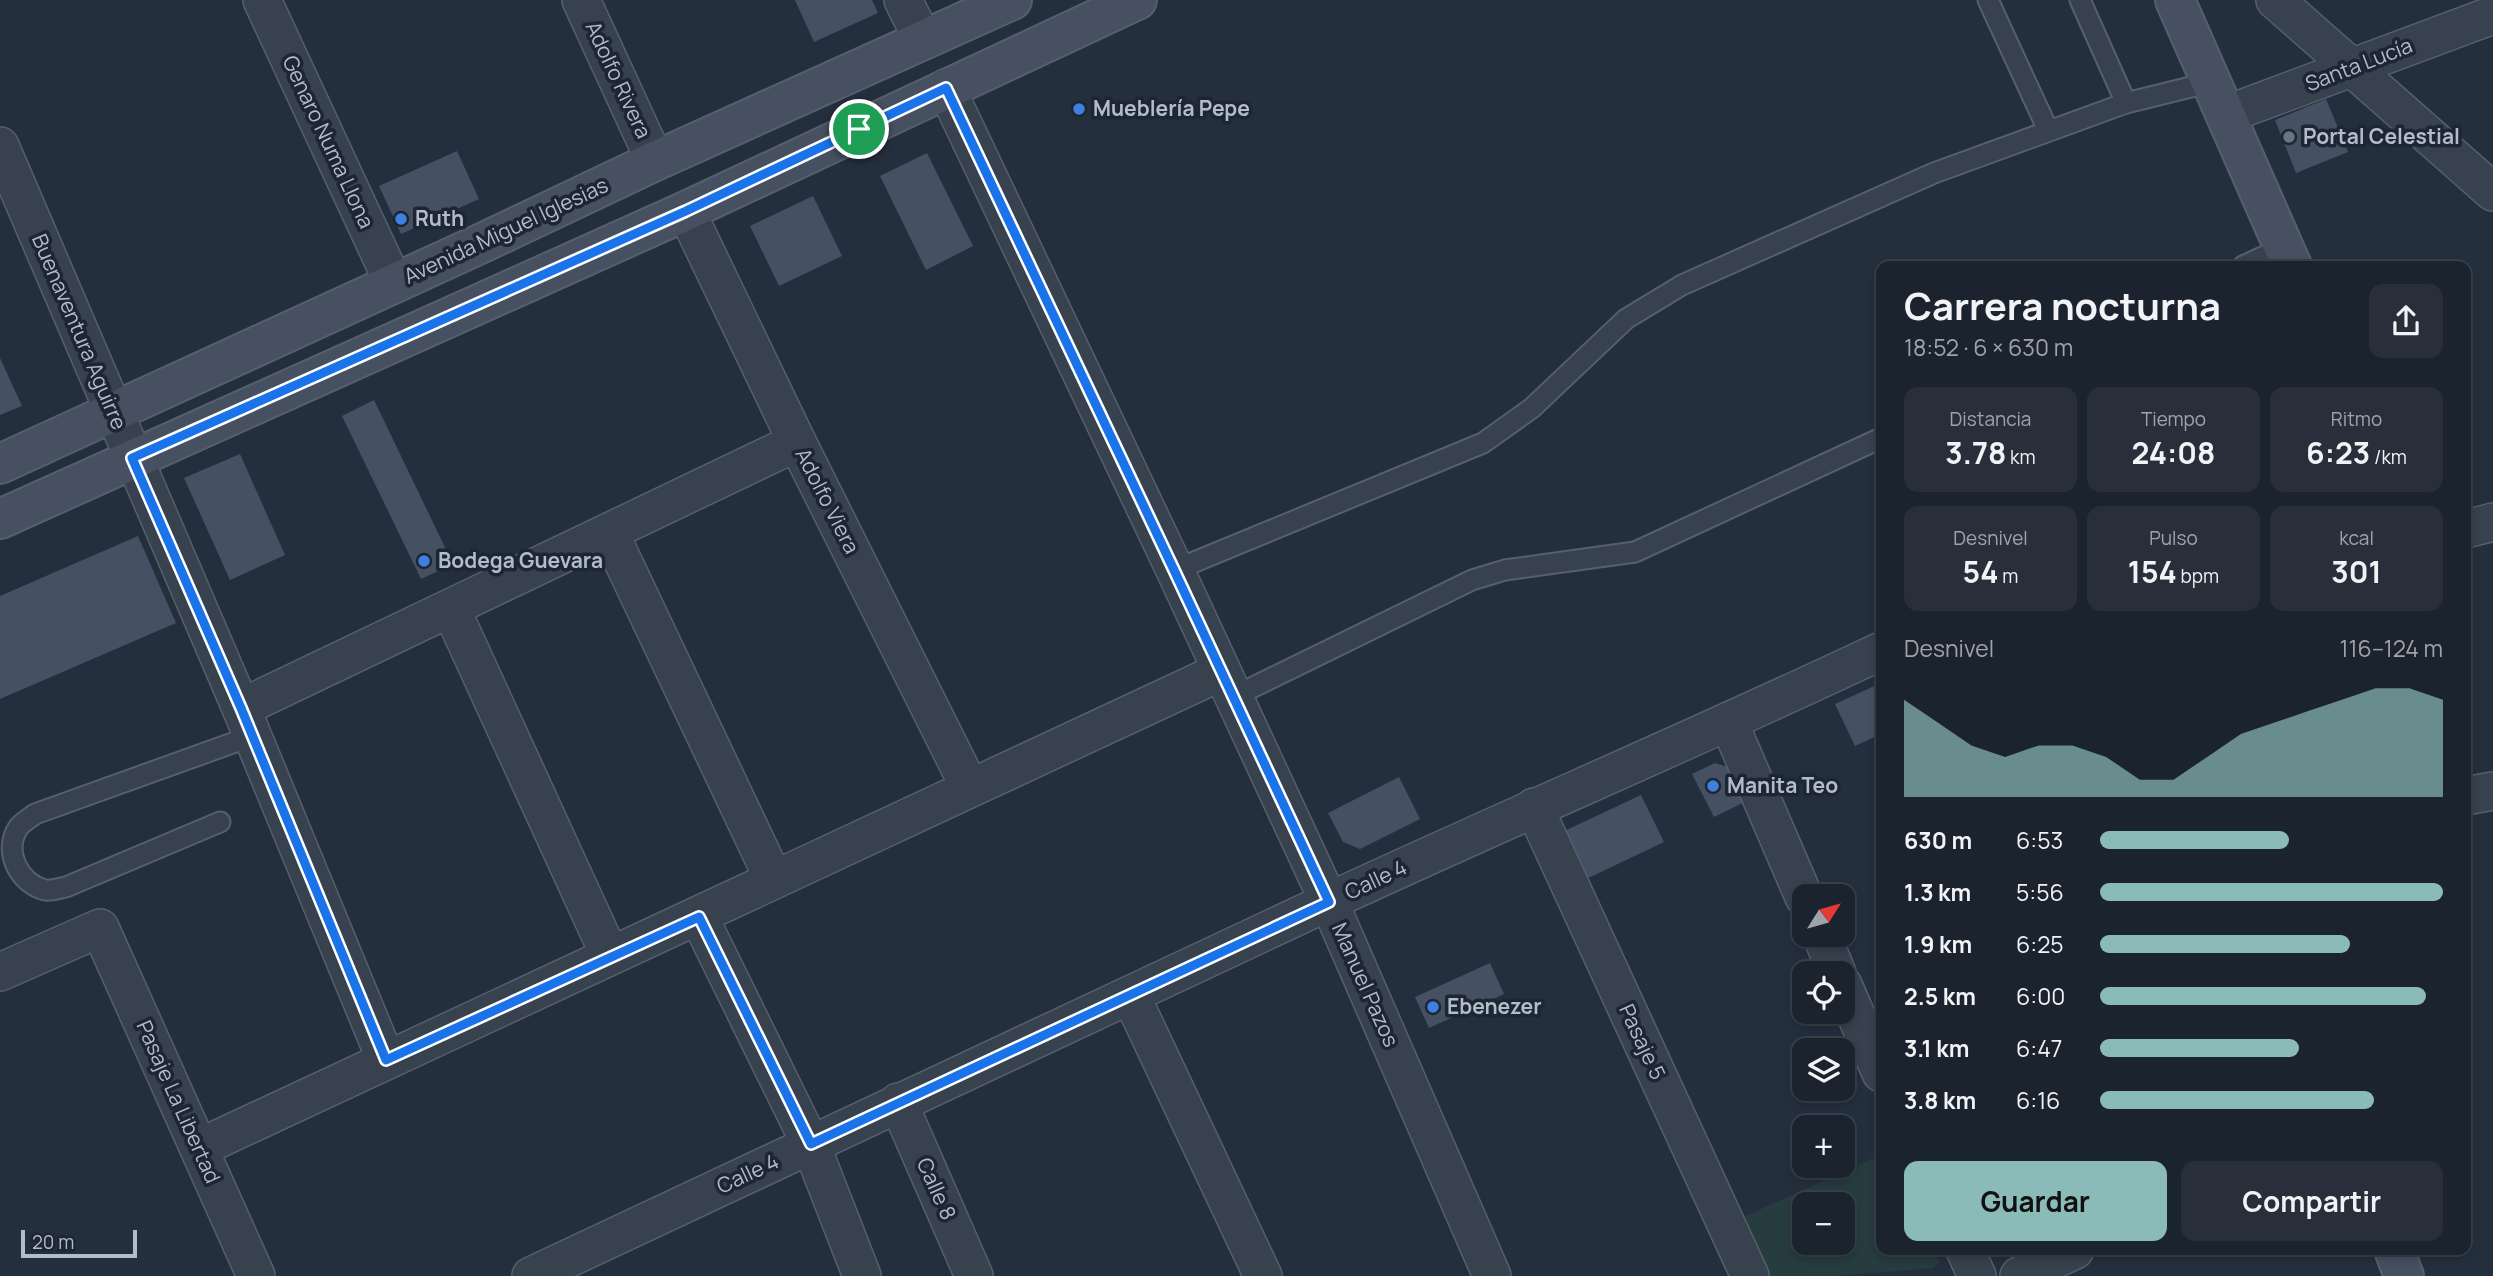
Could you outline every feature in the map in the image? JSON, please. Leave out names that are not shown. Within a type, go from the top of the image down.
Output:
[{"type":"main road","name":"Avenida Miguel Iglesias","points":[[0,464],[655,161],[1012,0]]},
{"type":"main road","points":[[0,519],[686,211],[1137,0]]},
{"type":"main road","points":[[2175,0],[2288,256]]},
{"type":"main road","points":[[2397,1255],[2404,1276]]},
{"type":"street","name":"Genaro Numa Llona","points":[[262,0],[394,284]]},
{"type":"street","name":"Adolfo Rivera","points":[[581,0],[655,161]]},
{"type":"street","points":[[903,0],[923,40]]},
{"type":"street","points":[[2275,0],[2493,191]]},
{"type":"street","name":"Santa Lucía","points":[[2218,99],[2354,68],[2493,15]]},
{"type":"street","name":"Manuel Pazos","points":[[946,88],[1329,902],[1492,1276]]},
{"type":"street","name":"Buenaventura Aguirre","points":[[0,146],[246,722],[386,1060]]},
{"type":"street","name":"Adolfo Viera","points":[[686,211],[797,442],[970,788]]},
{"type":"street","points":[[246,722],[451,609],[797,442]]},
{"type":"street","points":[[2471,528],[2493,522]]},
{"type":"street","points":[[609,532],[774,880]]},
{"type":"street","points":[[451,609],[610,956]]},
{"type":"street","name":"Calle 4","points":[[531,1276],[898,1102],[1534,807],[1729,723],[1876,653]]},
{"type":"street","points":[[199,1148],[699,917],[970,788],[1227,685]]},
{"type":"street","points":[[1729,723],[1798,884]]},
{"type":"street","points":[[2471,795],[2493,791]]},
{"type":"street","name":"Pasaje 5","points":[[1534,807],[1751,1276]]},
{"type":"street","points":[[699,917],[811,1144],[862,1276]]},
{"type":"street","name":"Pasaje La Libertad","points":[[0,972],[100,928],[256,1276]]},
{"type":"street","points":[[1131,996],[1263,1276]]},
{"type":"street","points":[[1855,1013],[1876,1061]]},
{"type":"street","name":"Calle 8","points":[[898,1102],[974,1276]]},
{"type":"street","points":[[1968,1255],[1978,1276]]},
{"type":"street","points":[[2019,1276],[2066,1255]]},
{"type":"street","points":[[2080,1255],[2090,1276]]},
{"type":"lane","points":[[1988,0],[2048,130]]},
{"type":"lane","points":[[2080,0],[2126,103]]},
{"type":"lane","points":[[1174,570],[1483,443],[1532,408],[1626,319],[1682,285],[1934,173],[2048,130],[2126,103],[2218,99]]},
{"type":"lane","points":[[2266,261],[2288,256]]},
{"type":"lane","points":[[1227,685],[1472,580],[1505,570],[1635,552],[1876,440]]},
{"type":"lane","points":[[220,822],[66,887],[47,891],[29,882],[15,866],[12,845],[18,827],[35,814],[246,722]]},
{"type":"green space","points":[[1876,1157],[1876,1255],[1936,1255],[1939,1262],[1933,1268],[1836,1276],[1756,1276],[1730,1223],[1792,1195],[1792,1255],[1855,1255],[1855,1192],[1799,1192],[1830,1178],[1855,1178],[1855,1167]]},
{"type":"building","points":[[795,0],[872,0],[878,13],[814,42]]},
{"type":"building","points":[[2326,99],[2348,152],[2296,173],[2275,120]]},
{"type":"building","points":[[457,151],[479,199],[401,234],[379,186]]},
{"type":"building","points":[[927,153],[973,246],[926,270],[880,176]]},
{"type":"building","points":[[813,196],[842,256],[779,286],[750,226]]},
{"type":"building","points":[[0,358],[22,406],[0,415]]},
{"type":"building","points":[[374,400],[453,564],[421,579],[342,416]]},
{"type":"building","points":[[240,454],[285,555],[230,580],[184,478]]},
{"type":"building","points":[[138,536],[176,623],[0,699],[0,596]]},
{"type":"building","points":[[1876,685],[1876,736],[1855,746],[1835,704]]},
{"type":"building","points":[[1715,763],[1731,768],[1747,801],[1714,817],[1692,774]]},
{"type":"building","points":[[1399,777],[1420,819],[1360,849],[1343,842],[1328,813]]},
{"type":"building","points":[[1641,795],[1664,842],[1582,881],[1560,833]]},
{"type":"building","points":[[1490,963],[1504,994],[1429,1028],[1415,997]]},
{"type":"place","name":"Mueblería Pepe","points":[[1079,109]]},
{"type":"place","name":"Portal Celestial","points":[[2289,137]]},
{"type":"place","name":"Ruth","points":[[401,219]]},
{"type":"place","name":"Bodega Guevara","points":[[424,561]]},
{"type":"place","name":"Manita Teo","points":[[1713,786]]},
{"type":"place","name":"Ebenezer","points":[[1433,1007]]},
{"type":"route","points":[[946,88],[1329,902],[811,1144],[699,917],[386,1060],[241,708],[132,458],[686,211],[859,129],[946,88]]}]
